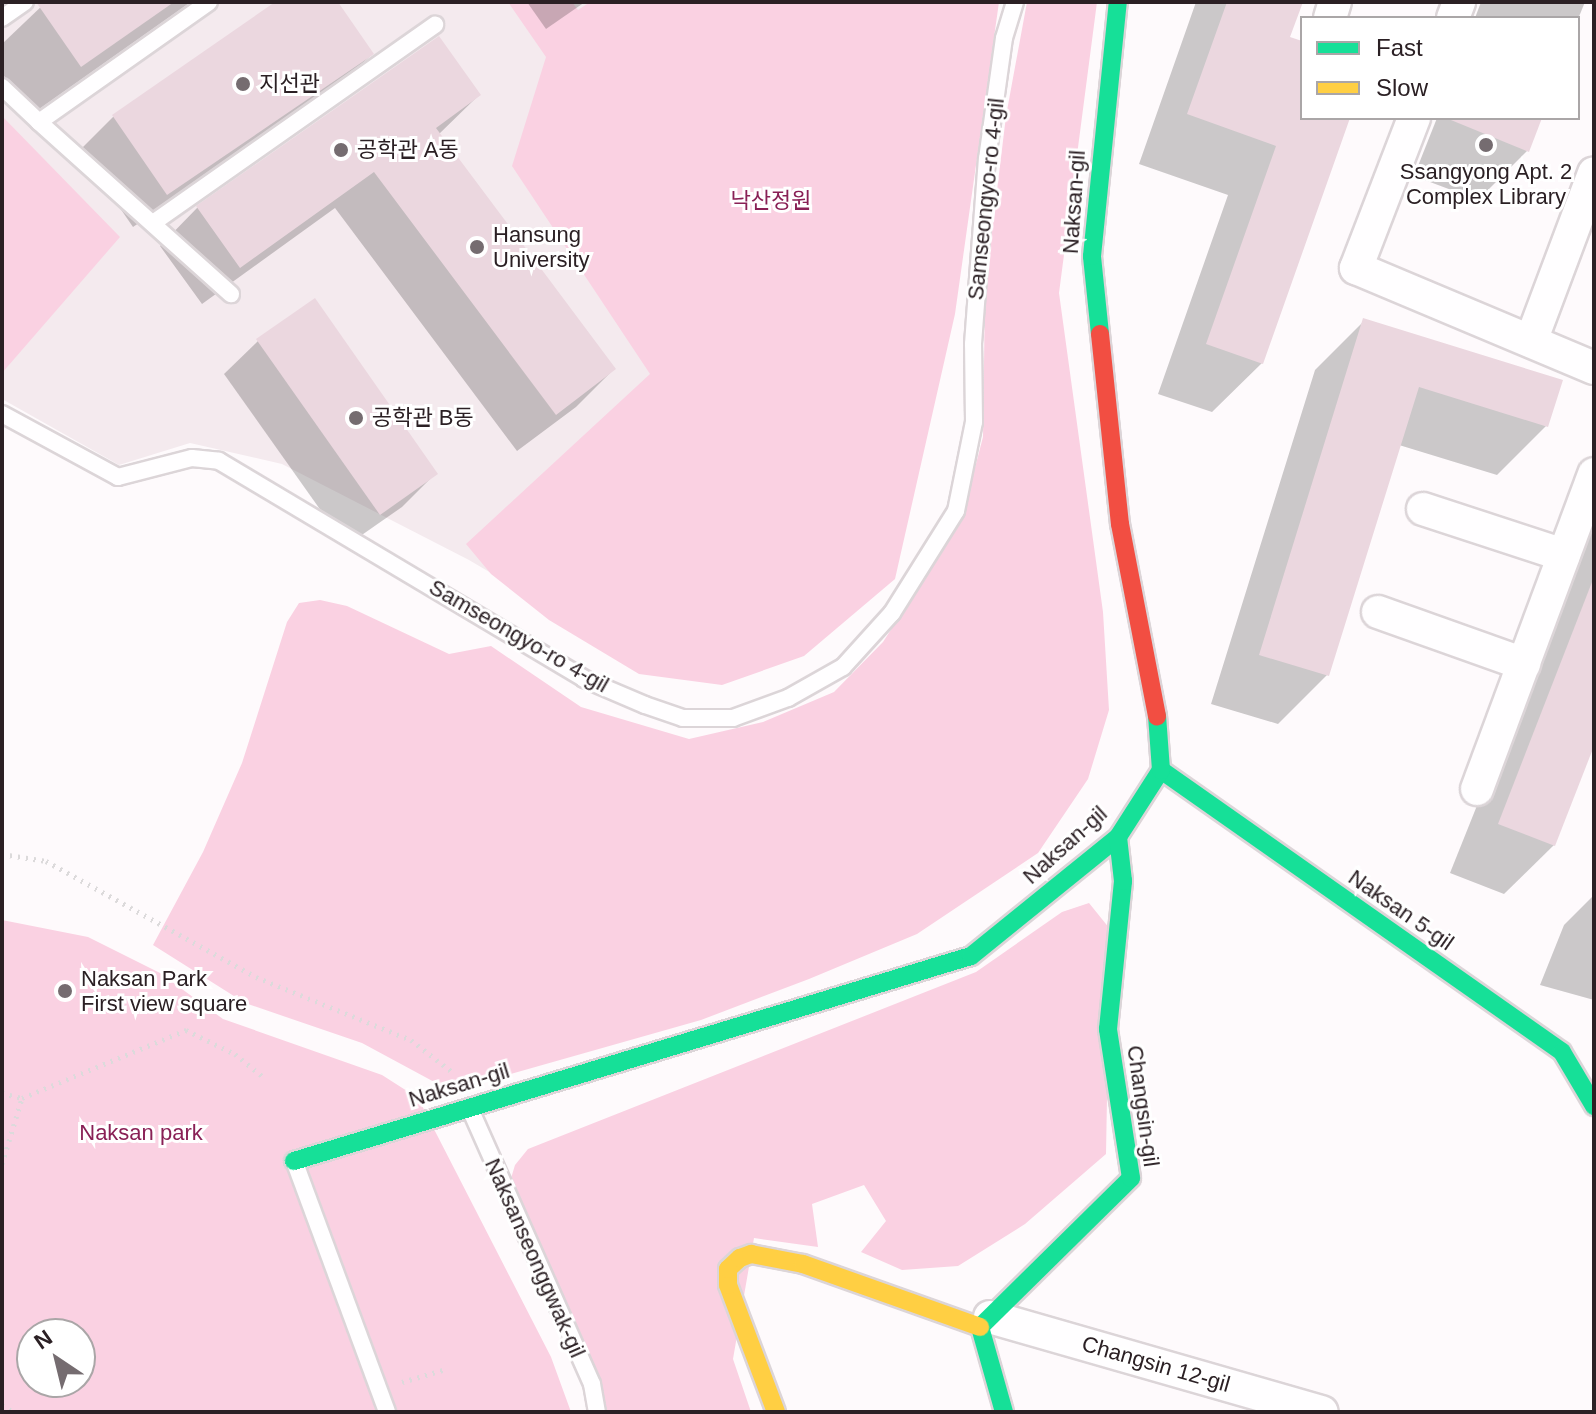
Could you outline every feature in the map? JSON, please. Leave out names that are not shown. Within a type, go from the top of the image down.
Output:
[{"type":"street","name":"Naksan-gil","points":[[294,1161],[469,1105],[767,1021],[971,956],[1118,837],[1161,770],[1155,685],[1120,524],[1092,256],[1118,2]]},
{"type":"street","points":[[1413,120],[1356,268],[1594,368]]},
{"type":"street","points":[[1531,341],[1594,173]]},
{"type":"street","points":[[1477,789],[1594,474]]},
{"type":"street","points":[[1423,509],[1564,555]]},
{"type":"street","points":[[1378,612],[1524,664]]},
{"type":"street","name":"Naksan 5-gil","points":[[1161,770],[1562,1052],[1594,1106]]},
{"type":"street","name":"Changsin-gil","points":[[985,1322],[1131,1178],[1108,1029],[1123,881],[1118,837]]},
{"type":"street","points":[[776,1412],[728,1285],[728,1269],[740,1258],[751,1254],[803,1264],[985,1322],[1004,1412]]},
{"type":"street","name":"Changsin 12-gil","points":[[985,1322],[1322,1412]]},
{"type":"lane","points":[[2,18],[25,2]]},
{"type":"lane","points":[[39,122],[209,2]]},
{"type":"lane","name":"Samseongyo-ro 4-gil","points":[[2,414],[118,477],[192,458],[219,461],[584,679],[645,705],[683,718],[733,718],[788,698],[843,667],[892,613],[956,511],[974,422],[973,344],[987,159],[1004,38],[1015,2]]},
{"type":"lane","points":[[153,223],[435,25]]},
{"type":"lane","points":[[2,87],[231,294]]},
{"type":"lane","name":"Naksanseonggwak-gil","points":[[469,1105],[592,1384],[597,1412]]},
{"type":"lane","points":[[294,1161],[387,1412]]},
{"type":"path","points":[[2,854],[46,861],[244,971],[411,1040],[452,1072],[469,1105]]},
{"type":"path","points":[[2,1093],[22,1098],[186,1030],[235,1054],[265,1078]]},
{"type":"path","points":[[2,1164],[22,1098]]},
{"type":"path","points":[[409,1380],[443,1370]]},
{"type":"path","points":[[2,1405],[13,1412]]},
{"type":"shaded area","name":"Hansung University","points":[[2,2],[992,2],[641,662],[469,560],[282,464],[190,443],[119,465],[2,399]]},
{"type":"green space","name":"낙산정원","points":[[508,2],[572,2],[578,10],[590,2],[999,2],[955,314],[895,579],[804,656],[722,685],[639,674],[549,620],[491,574],[466,544],[650,374],[512,166],[546,57]]},
{"type":"green space","points":[[1027,2],[1097,2],[1059,293],[1103,612],[1109,710],[1088,779],[1038,853],[917,934],[809,979],[701,1020],[451,1091],[362,1043],[245,1003],[153,945],[203,852],[242,763],[287,622],[299,603],[320,600],[347,606],[449,654],[491,646],[581,707],[689,739],[763,722],[834,692],[883,642],[961,521],[983,437],[985,290],[1006,116]]},
{"type":"green space","points":[[2,116],[120,237],[2,373]]},
{"type":"green space","points":[[1089,903],[1110,929],[1106,1154],[1025,1224],[958,1266],[902,1270],[861,1252],[886,1221],[864,1185],[812,1204],[818,1247],[754,1238],[733,1359],[751,1412],[607,1412],[509,1185],[515,1165],[528,1149],[976,972],[1062,912]]},
{"type":"green space","name":"Naksan park","points":[[2,920],[88,937],[160,973],[223,1019],[382,1075],[418,1098],[551,1357],[571,1412],[2,1412]]},
{"type":"building","points":[[36,2],[174,2],[81,67]]},
{"type":"building","name":"지선관","points":[[275,2],[338,2],[374,54],[167,195],[112,115]]},
{"type":"building","points":[[1227,2],[1303,2],[1290,37],[1300,40],[1300,120],[1349,120],[1263,364],[1206,344],[1276,146],[1187,114]]},
{"type":"building","points":[[439,36],[481,95],[436,128],[616,369],[556,415],[374,172],[240,268],[196,206]]},
{"type":"building","points":[[1451,120],[1541,120],[1529,152]]},
{"type":"building","name":"공학관 B동","points":[[315,298],[438,474],[380,515],[256,339]]},
{"type":"building","points":[[1363,318],[1563,380],[1548,427],[1419,387],[1329,676],[1259,655]]},
{"type":"building","points":[[1592,582],[1594,746],[1555,846],[1498,824]]},
{"type":"traffic: fast","points":[[1100,334],[1092,256],[1118,2]]},
{"type":"traffic: fast","points":[[294,1161],[971,956],[1118,837],[1161,770],[1157,716]]},
{"type":"traffic: fast","points":[[1161,770],[1562,1052],[1594,1106]]},
{"type":"traffic: fast","points":[[1004,1412],[980,1327],[1131,1178],[1108,1029],[1123,881],[1118,837]]},
{"type":"traffic: slow","points":[[776,1412],[728,1285],[728,1269],[740,1258],[751,1254],[803,1264],[980,1327]]},
{"type":"traffic: jam","points":[[1100,334],[1120,524],[1157,716]]},
{"type":"place","name":"지선관","points":[[243,84]]},
{"type":"place","name":"Ssangyong Apt. 2 Complex Library","points":[[1486,145]]},
{"type":"place","name":"공학관 A동","points":[[341,150]]},
{"type":"place","name":"Hansung University","points":[[477,247]]},
{"type":"place","name":"공학관 B동","points":[[356,418]]},
{"type":"place","name":"Naksan Park First view square","points":[[65,991]]}]
